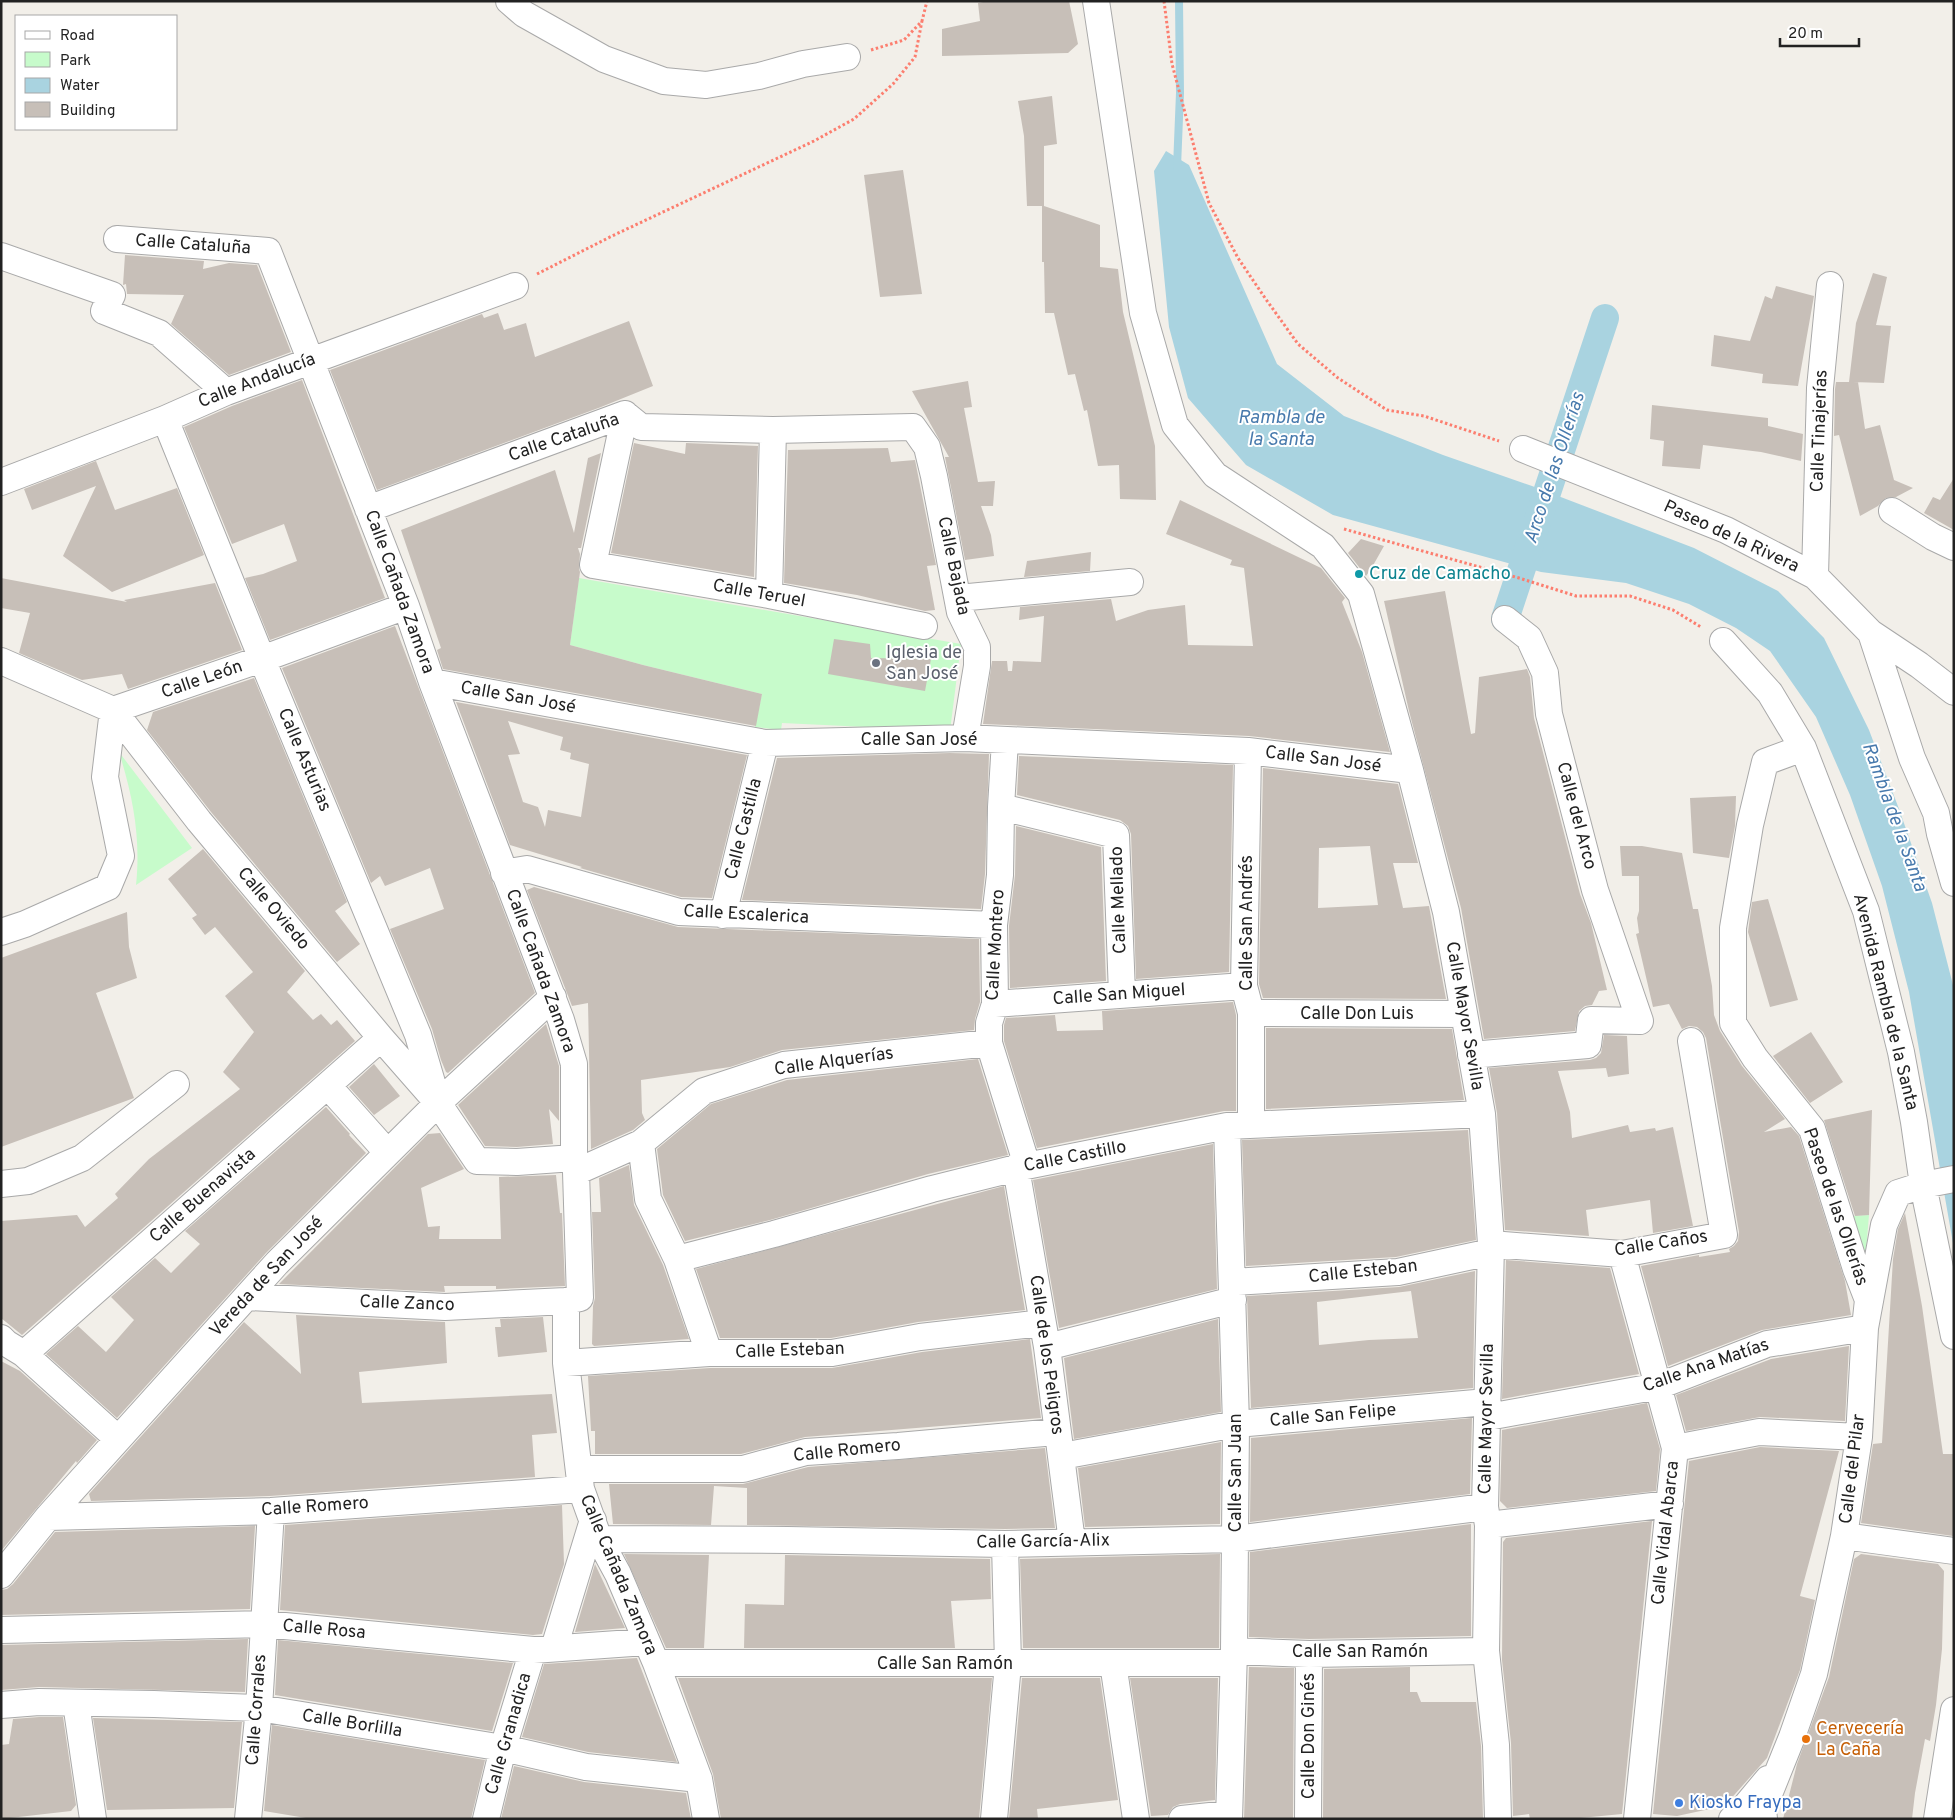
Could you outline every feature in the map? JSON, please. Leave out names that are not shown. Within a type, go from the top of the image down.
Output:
[{"type":"street","points":[[509,1],[524,14],[604,59],[664,81],[706,85],[759,76],[803,64],[847,57]]},
{"type":"street","name":"Calle Mayor Sevilla","points":[[1096,1],[1143,313],[1175,425],[1215,475],[1323,546],[1361,594],[1410,770],[1446,912],[1482,1114],[1491,1248],[1487,1410],[1486,1651],[1496,1746],[1498,1819]]},
{"type":"street","name":"Calle Cataluña","points":[[117,239],[268,251]]},
{"type":"street","name":"Calle Cañada Zamora","points":[[268,251],[312,360],[406,606],[432,682],[553,997],[574,1064],[575,1165],[580,1298],[566,1301],[566,1363],[580,1479],[596,1529],[618,1574],[651,1653],[699,1779],[706,1819]]},
{"type":"street","points":[[1,256],[112,295],[104,311],[159,333],[226,392]]},
{"type":"street","name":"Calle Tinajerías","points":[[1815,576],[1820,388],[1830,285]]},
{"type":"street","name":"Calle Andalucía","points":[[1,482],[165,419],[226,392],[515,286]]},
{"type":"street","name":"Calle Cataluña","points":[[368,509],[625,414],[641,427],[773,430],[914,427]]},
{"type":"street","name":"Calle Teruel","points":[[625,414],[593,564],[769,595],[924,626]]},
{"type":"street","name":"Calle Asturias","points":[[165,419],[418,1035],[438,1102]]},
{"type":"street","name":"Calle Bajada","points":[[914,427],[927,447],[960,612],[977,647],[965,738]]},
{"type":"street","points":[[769,595],[773,430]]},
{"type":"street","name":"Paseo de la Rivera","points":[[1523,449],[1726,530],[1815,576],[1871,633],[1912,758],[1936,813],[1947,829],[1954,884]]},
{"type":"street","points":[[1892,511],[1933,537],[1954,546]]},
{"type":"street","points":[[958,598],[1130,582]]},
{"type":"street","name":"Calle León","points":[[113,710],[262,659],[406,606]]},
{"type":"street","name":"Calle del Arco","points":[[1471,1055],[1588,1045],[1591,1020],[1640,1021],[1595,890],[1549,714],[1545,673],[1529,638],[1505,618]]},
{"type":"street","points":[[1871,633],[1919,665],[1954,692]]},
{"type":"street","name":"Avenida Rambla de la Santa","points":[[1723,641],[1770,694],[1803,748],[1866,911],[1901,1052],[1923,1185],[1954,1336]]},
{"type":"street","points":[[1,661],[113,710],[105,777],[121,856],[108,887],[24,924],[1,932]]},
{"type":"street","name":"Calle San José","points":[[432,682],[764,743],[965,738],[1248,751],[1410,770]]},
{"type":"street","name":"Calle Oviedo","points":[[113,710],[199,821],[381,1038],[438,1102]]},
{"type":"street","name":"Calle Montero","points":[[1004,741],[1000,875],[994,925],[995,1004],[989,1022],[989,1042],[1025,1159],[1016,1168]]},
{"type":"street","name":"Calle Castilla","points":[[723,915],[764,743]]},
{"type":"street","name":"Paseo de las Ollerías","points":[[1803,748],[1765,762],[1750,825],[1733,928],[1733,1023],[1755,1058],[1812,1129],[1856,1269],[1868,1300],[1865,1328]]},
{"type":"street","name":"Calle San Andrés","points":[[1239,1126],[1251,1014],[1244,986],[1248,751]]},
{"type":"street","name":"Calle Mellado","points":[[1001,806],[1116,835],[1122,994]]},
{"type":"street","name":"Calle Escalerica","points":[[504,873],[527,869],[679,912],[994,925]]},
{"type":"street","name":"Calle San Miguel","points":[[995,1004],[1244,986]]},
{"type":"street","name":"Vereda de San José","points":[[1,1575],[48,1517],[278,1263],[438,1102],[553,997]]},
{"type":"street","name":"Calle Don Luis","points":[[1251,1014],[1464,1014]]},
{"type":"street","name":"Calle Buenavista","points":[[24,1354],[381,1038]]},
{"type":"street","name":"Calle Caños","points":[[1491,1248],[1622,1254],[1724,1235],[1691,1040]]},
{"type":"street","name":"Calle Alquerías","points":[[575,1165],[641,1143],[704,1091],[784,1065],[989,1042]]},
{"type":"street","points":[[1,1184],[28,1181],[82,1158],[176,1084]]},
{"type":"street","points":[[328,1086],[387,1152]]},
{"type":"street","points":[[438,1102],[478,1161],[575,1165]]},
{"type":"street","name":"Calle Castillo","points":[[678,1259],[932,1189],[1016,1168],[1239,1126],[1482,1114]]},
{"type":"street","name":"Calle San Juan","points":[[1229,1816],[1234,1657],[1236,1424],[1233,1291],[1239,1126]]},
{"type":"street","points":[[641,1143],[648,1199],[678,1259],[709,1353]]},
{"type":"street","name":"Calle de los Peligros","points":[[1016,1168],[1045,1335],[1072,1542]]},
{"type":"street","name":"Calle del Pilar","points":[[1764,1819],[1763,1809],[1792,1737],[1814,1674],[1844,1536],[1859,1437],[1865,1328],[1884,1225],[1898,1193],[1923,1185],[1954,1179]]},
{"type":"street","name":"Calle Esteban","points":[[566,1363],[709,1353],[832,1353],[920,1337],[1045,1335],[1233,1291],[1398,1272],[1491,1248]]},
{"type":"street","name":"Calle Vidal Abarca","points":[[1622,1254],[1675,1448],[1670,1504],[1630,1818]]},
{"type":"street","name":"Calle Zanco","points":[[247,1297],[446,1307],[566,1301]]},
{"type":"street","name":"Calle Ana Matías","points":[[1487,1410],[1659,1386],[1766,1344],[1865,1328]]},
{"type":"street","points":[[1,1338],[6,1344],[24,1354],[118,1439]]},
{"type":"street","name":"Calle San Felipe","points":[[1059,1444],[1236,1424],[1487,1410]]},
{"type":"street","points":[[1675,1448],[1759,1432],[1859,1437]]},
{"type":"street","name":"Calle Romero","points":[[48,1517],[271,1511],[580,1479],[743,1470],[806,1452],[898,1446],[1059,1444]]},
{"type":"street","name":"Calle García-Alix","points":[[596,1529],[788,1540],[1005,1544],[1235,1539],[1486,1516],[1670,1504]]},
{"type":"street","name":"Calle Corrales","points":[[248,1819],[259,1708],[271,1511]]},
{"type":"street","name":"Calle Granadica","points":[[486,1819],[502,1748],[596,1529]]},
{"type":"street","points":[[1844,1536],[1954,1551]]},
{"type":"street","points":[[994,1819],[1008,1664],[1005,1544]]},
{"type":"street","name":"Calle Rosa","points":[[1,1630],[264,1624],[543,1649],[651,1653]]},
{"type":"street","name":"Calle San Ramón","points":[[651,1653],[1008,1664],[1113,1664],[1309,1654],[1486,1651]]},
{"type":"street","name":"Calle Don Ginés","points":[[1308,1819],[1309,1654]]},
{"type":"street","points":[[1113,1664],[1136,1819]]},
{"type":"street","name":"Calle Borlilla","points":[[1,1705],[39,1702],[259,1708],[502,1748],[586,1767],[699,1779]]},
{"type":"street","points":[[76,1703],[93,1819]]},
{"type":"street","points":[[1937,1819],[1954,1710]]},
{"type":"street","name":"Calle del Pilar","points":[[1732,1819],[1743,1809],[1780,1765]]},
{"type":"street","points":[[1182,1819],[1229,1816]]},
{"type":"path","points":[[515,286],[612,236],[814,141],[854,119],[893,84],[915,58],[927,1]]},
{"type":"path","points":[[1164,1],[1172,64],[1209,203],[1238,258],[1298,344],[1338,378],[1387,410],[1424,416],[1523,449]]},
{"type":"path","points":[[847,57],[904,40],[922,21]]},
{"type":"path","points":[[1342,528],[1576,596],[1630,596],[1673,610],[1723,641]]},
{"type":"green space","points":[[579,578],[961,644],[950,731],[782,723],[781,730],[755,727],[762,694],[570,645]]},
{"type":"green space","points":[[119,752],[192,848],[136,885],[137,834],[135,818]]},
{"type":"green space","points":[[1869,1215],[1864,1275],[1850,1216]]},
{"type":"water","name":"Rambla de la Santa","points":[[1166,151],[1189,165],[1277,364],[1344,416],[1443,455],[1532,486],[1694,548],[1778,591],[1824,638],[1869,730],[1899,809],[1932,903],[1954,989],[1954,1249],[1909,992],[1882,886],[1850,795],[1816,717],[1770,651],[1736,628],[1689,604],[1626,583],[1541,572],[1333,515],[1246,465],[1188,398],[1169,327],[1154,171]]},
{"type":"building","points":[[988,1],[1069,1],[1078,44],[1068,53],[942,56],[942,29],[980,21],[978,3]]},
{"type":"building","points":[[1052,96],[1057,144],[1044,146],[1044,206],[1100,225],[1100,267],[1118,269],[1123,312],[1155,446],[1156,500],[1120,499],[1119,465],[1098,466],[1087,410],[1084,411],[1075,374],[1068,375],[1054,313],[1045,313],[1044,262],[1042,262],[1042,206],[1027,206],[1024,136],[1018,101]]},
{"type":"building","points":[[903,170],[922,294],[880,297],[864,175]]},
{"type":"building","points":[[125,255],[204,261],[203,269],[229,263],[257,265],[291,352],[229,375],[171,324],[184,295],[127,294],[126,284],[123,285]]},
{"type":"building","points":[[1873,273],[1887,277],[1876,325],[1891,326],[1884,383],[1858,382],[1865,429],[1880,425],[1894,480],[1913,488],[1896,497],[1886,498],[1878,506],[1860,516],[1839,435],[1834,436],[1835,389],[1836,382],[1849,382],[1856,323]]},
{"type":"building","points":[[1776,286],[1814,296],[1798,386],[1762,383],[1763,374],[1711,366],[1714,335],[1750,341],[1765,296],[1772,299]]},
{"type":"building","points":[[498,313],[504,330],[526,323],[535,357],[629,321],[653,386],[377,490],[330,370],[482,314],[484,318]]},
{"type":"building","points":[[302,380],[385,598],[270,640],[245,578],[263,574],[297,561],[284,524],[232,544],[184,427],[232,406]]},
{"type":"building","points":[[968,381],[972,407],[964,408],[978,482],[995,481],[993,506],[981,506],[991,535],[994,556],[965,560],[945,457],[949,457],[912,391]]},
{"type":"building","points":[[1652,405],[1768,418],[1768,426],[1803,434],[1801,461],[1761,452],[1703,445],[1700,469],[1662,466],[1664,441],[1650,439]]},
{"type":"building","points":[[634,443],[685,454],[686,443],[758,446],[754,577],[611,553]]},
{"type":"building","points":[[888,448],[891,462],[915,460],[936,565],[927,566],[935,610],[925,611],[857,595],[784,583],[788,450]]},
{"type":"building","points":[[601,453],[581,548],[578,548],[580,572],[570,645],[762,694],[756,726],[443,669],[437,650],[441,648],[401,530],[555,470],[574,533],[588,458]]},
{"type":"building","points":[[96,461],[115,510],[177,488],[204,555],[112,592],[63,556],[96,486],[32,510],[24,489]]},
{"type":"building","points":[[1954,478],[1954,530],[1924,513],[1933,497],[1940,500]]},
{"type":"building","points":[[1180,500],[1321,568],[1345,598],[1342,602],[1362,652],[1390,752],[1249,736],[983,724],[992,661],[1007,661],[1008,671],[1012,671],[1013,661],[1041,662],[1044,616],[1019,620],[1020,607],[1111,599],[1116,621],[1148,610],[1185,605],[1188,645],[1253,646],[1244,568],[1230,565],[1232,560],[1166,534]]},
{"type":"building","points":[[1361,539],[1384,546],[1366,576],[1348,553]]},
{"type":"building","points":[[1091,552],[1090,571],[1024,577],[1027,561]]},
{"type":"building","points":[[1,578],[127,602],[124,600],[215,583],[242,650],[128,689],[122,674],[82,680],[19,653],[30,613],[1,608]]},
{"type":"building","points":[[1445,591],[1471,734],[1475,733],[1479,677],[1527,669],[1530,677],[1534,718],[1580,894],[1591,923],[1607,990],[1599,991],[1592,1005],[1585,1006],[1579,1011],[1575,1031],[1484,1039],[1461,908],[1409,711],[1384,601]]},
{"type":"building","points":[[395,626],[535,993],[448,1073],[441,1060],[432,1029],[390,929],[444,909],[430,868],[385,886],[380,876],[371,883],[282,668]]},
{"type":"building","name":"Iglesia de San José","points":[[834,639],[870,644],[871,658],[931,659],[925,691],[828,674]]},
{"type":"building","points":[[254,678],[347,902],[335,911],[360,944],[337,962],[211,812],[147,730],[153,712]]},
{"type":"building","points":[[456,702],[747,755],[712,898],[681,897],[580,868],[582,867],[510,845]],"holes":[[[508,721],[563,737],[560,750],[571,753],[570,759],[589,764],[581,817],[548,810],[545,827],[538,807],[523,802],[508,755],[520,754]]]},
{"type":"building","points":[[950,753],[989,754],[985,874],[981,909],[742,900],[777,758]]},
{"type":"building","points":[[1019,756],[1233,765],[1229,972],[1136,979],[1131,834],[1128,826],[1120,820],[1017,795]]},
{"type":"building","points":[[1263,768],[1398,784],[1418,863],[1393,863],[1403,908],[1429,906],[1446,999],[1263,998],[1259,984]],"holes":[[[1370,846],[1378,905],[1318,908],[1319,848]]]},
{"type":"building","points":[[1736,796],[1735,826],[1729,858],[1693,853],[1690,798]]},
{"type":"building","points":[[1016,826],[1101,847],[1106,981],[1010,988],[1009,926],[1015,875]]},
{"type":"building","points":[[1620,846],[1642,846],[1682,853],[1693,909],[1698,909],[1712,986],[1714,1015],[1720,1031],[1742,1066],[1785,1119],[1764,1132],[1791,1127],[1799,1136],[1845,1281],[1851,1315],[1762,1330],[1668,1366],[1641,1266],[1699,1255],[1699,1257],[1730,1252],[1729,1249],[1738,1241],[1739,1232],[1706,1038],[1697,1027],[1689,1026],[1682,1029],[1669,1004],[1653,1007],[1636,934],[1639,933],[1637,918],[1639,911],[1639,876],[1622,876]]},
{"type":"building","points":[[203,849],[305,971],[287,992],[313,1020],[321,1014],[331,1025],[337,1020],[355,1041],[22,1335],[1,1318],[1,1221],[77,1215],[85,1227],[118,1198],[115,1194],[149,1159],[240,1089],[223,1072],[254,1032],[225,996],[253,972],[215,927],[205,935],[192,918],[197,915],[168,879]]},
{"type":"building","points":[[534,887],[678,927],[979,939],[980,1002],[974,1030],[782,1050],[730,1067],[641,1080],[642,1113],[645,1120],[633,1130],[591,1149],[588,1003],[572,1006],[527,890]]},
{"type":"building","points":[[1768,899],[1798,1000],[1770,1007],[1748,932],[1752,902]]},
{"type":"building","points":[[127,912],[129,947],[137,978],[96,993],[134,1098],[1,1147],[1,958]]},
{"type":"building","points":[[1233,1002],[1236,1015],[1236,1111],[1224,1111],[1037,1148],[1004,1041],[1006,1018],[1055,1015],[1057,1031],[1103,1030],[1102,1011]]},
{"type":"building","points":[[546,1024],[559,1066],[559,1121],[549,1109],[553,1144],[517,1147],[485,1146],[458,1105]]},
{"type":"building","points":[[1266,1028],[1452,1029],[1464,1100],[1266,1109]]},
{"type":"building","points":[[1811,1032],[1843,1082],[1810,1103],[1773,1056]]},
{"type":"building","points":[[1604,1035],[1627,1036],[1629,1074],[1608,1077],[1606,1068],[1558,1071],[1570,1112],[1572,1138],[1628,1125],[1630,1132],[1655,1128],[1656,1131],[1673,1127],[1693,1226],[1653,1233],[1650,1200],[1586,1210],[1589,1236],[1505,1230],[1497,1113],[1489,1068],[1590,1060],[1596,1058],[1601,1053]]},
{"type":"building","points":[[978,1059],[1008,1155],[928,1174],[770,1220],[685,1241],[663,1195],[657,1149],[711,1104],[787,1080]]},
{"type":"building","points":[[374,1064],[400,1096],[374,1115],[349,1087]]},
{"type":"building","points":[[326,1107],[366,1153],[266,1253],[117,1418],[46,1354],[78,1326],[106,1352],[134,1320],[111,1297],[155,1258],[171,1273],[200,1244],[185,1231]]},
{"type":"building","points":[[1872,1110],[1869,1215],[1855,1216],[1824,1120]]},
{"type":"building","points":[[1468,1130],[1476,1240],[1396,1257],[1246,1266],[1242,1140]]},
{"type":"building","points":[[440,1133],[464,1169],[421,1188],[428,1227],[440,1226],[439,1239],[501,1239],[499,1177],[556,1175],[560,1213],[562,1213],[565,1286],[496,1289],[496,1286],[444,1286],[445,1292],[279,1284],[428,1134]]},
{"type":"building","points":[[1213,1144],[1217,1289],[1059,1328],[1033,1180]]},
{"type":"building","points":[[629,1165],[634,1205],[663,1265],[689,1339],[594,1346],[592,1344],[595,1298],[592,1212],[601,1212],[599,1178]]},
{"type":"building","points":[[1004,1186],[1025,1310],[918,1322],[831,1338],[720,1338],[696,1269]]},
{"type":"building","points":[[1905,1213],[1922,1306],[1943,1454],[1953,1454],[1953,1536],[1861,1523],[1873,1444],[1882,1443],[1893,1259],[1898,1229]]},
{"type":"building","points":[[1506,1260],[1610,1268],[1639,1374],[1502,1399]]},
{"type":"building","points":[[1475,1271],[1473,1388],[1251,1408],[1247,1296],[1399,1287]],"holes":[[[1411,1291],[1418,1338],[1319,1345],[1317,1302]]]},
{"type":"building","points":[[296,1315],[445,1322],[447,1363],[359,1372],[362,1403],[552,1394],[557,1433],[532,1435],[535,1477],[270,1496],[91,1501],[89,1494],[244,1322],[301,1374]]},
{"type":"building","points":[[543,1317],[547,1352],[498,1357],[495,1327],[501,1327],[500,1319]]},
{"type":"building","points":[[1218,1319],[1221,1412],[1074,1439],[1064,1358]]},
{"type":"building","points":[[1030,1339],[1041,1418],[805,1437],[741,1454],[595,1454],[595,1431],[591,1431],[588,1376],[710,1368],[832,1368],[922,1352]]},
{"type":"building","points":[[1849,1346],[1845,1421],[1760,1417],[1686,1431],[1676,1395],[1771,1359]]},
{"type":"building","points":[[1,1361],[20,1371],[97,1440],[77,1463],[76,1461],[1,1551]]},
{"type":"building","points":[[1647,1403],[1660,1449],[1656,1491],[1507,1508],[1500,1501],[1502,1430]]},
{"type":"building","points":[[1472,1418],[1470,1494],[1250,1522],[1251,1438]]},
{"type":"building","points":[[1221,1442],[1220,1524],[1085,1527],[1078,1468]]},
{"type":"building","points":[[1760,1447],[1839,1451],[1800,1596],[1815,1600],[1800,1670],[1767,1758],[1724,1806],[1677,1816],[1653,1814],[1689,1461]]},
{"type":"building","points":[[1045,1448],[1055,1528],[747,1525],[747,1488],[714,1486],[711,1525],[613,1524],[609,1484],[743,1484],[808,1467]]},
{"type":"building","points":[[562,1505],[564,1564],[542,1634],[533,1635],[280,1610],[285,1525]]},
{"type":"building","points":[[1652,1521],[1622,1814],[1570,1819],[1530,1819],[1529,1814],[1513,1816],[1511,1743],[1502,1660],[1503,1542],[1506,1538]]},
{"type":"building","points":[[1471,1524],[1471,1636],[1309,1639],[1249,1637],[1250,1552]]},
{"type":"building","points":[[255,1526],[250,1609],[1,1615],[1,1590],[7,1589],[13,1584],[55,1532]]},
{"type":"building","points":[[624,1554],[709,1555],[704,1648],[666,1648]]},
{"type":"building","points":[[1220,1554],[1219,1648],[1023,1648],[1020,1559]]},
{"type":"building","points":[[1861,1554],[1938,1564],[1944,1571],[1942,1649],[1936,1705],[1930,1741],[1925,1739],[1912,1819],[1783,1819],[1797,1764],[1829,1677],[1854,1559]]},
{"type":"building","points":[[785,1555],[990,1559],[991,1599],[951,1601],[955,1648],[744,1648],[745,1604],[784,1605]]},
{"type":"building","points":[[595,1564],[625,1628],[575,1632]]},
{"type":"building","points":[[248,1639],[245,1692],[39,1687],[1,1690],[1,1645]]},
{"type":"building","points":[[278,1640],[513,1663],[492,1731],[275,1695]]},
{"type":"building","points":[[637,1658],[677,1762],[588,1752],[522,1737],[544,1664]]},
{"type":"building","points":[[1249,1667],[1294,1668],[1293,1819],[1244,1819]]},
{"type":"building","points":[[1410,1667],[1410,1692],[1417,1692],[1421,1702],[1476,1702],[1481,1746],[1483,1818],[1323,1819],[1324,1669]]},
{"type":"building","points":[[678,1678],[992,1678],[979,1819],[721,1819],[713,1774]]},
{"type":"building","points":[[1022,1678],[1100,1678],[1118,1800],[1037,1809],[1038,1819],[1009,1819]]},
{"type":"building","points":[[1130,1678],[1218,1678],[1215,1800],[1180,1804],[1173,1807],[1168,1815],[1151,1816]]},
{"type":"building","points":[[63,1717],[76,1805],[71,1811],[1,1819],[1,1745],[9,1744],[13,1719]]},
{"type":"building","points":[[93,1718],[242,1722],[234,1808],[107,1810]]},
{"type":"building","points":[[272,1725],[485,1760],[471,1819],[312,1819],[264,1811]]},
{"type":"building","points":[[514,1766],[584,1782],[686,1793],[691,1819],[501,1819]]},
{"type":"waterway","name":"Rambla de la Santa","points":[[1177,167],[1180,93],[1179,1]]},
{"type":"waterway","name":"Arco de las Ollerías","points":[[1505,619],[1605,318]]},
{"type":"place","name":"Cruz de Camacho","points":[[1359,574]]},
{"type":"place","name":"Iglesia de San José","points":[[876,663]]},
{"type":"place","name":"Cervecería La Caña","points":[[1806,1739]]},
{"type":"place","name":"Kiosko Fraypa","points":[[1679,1803]]}]
